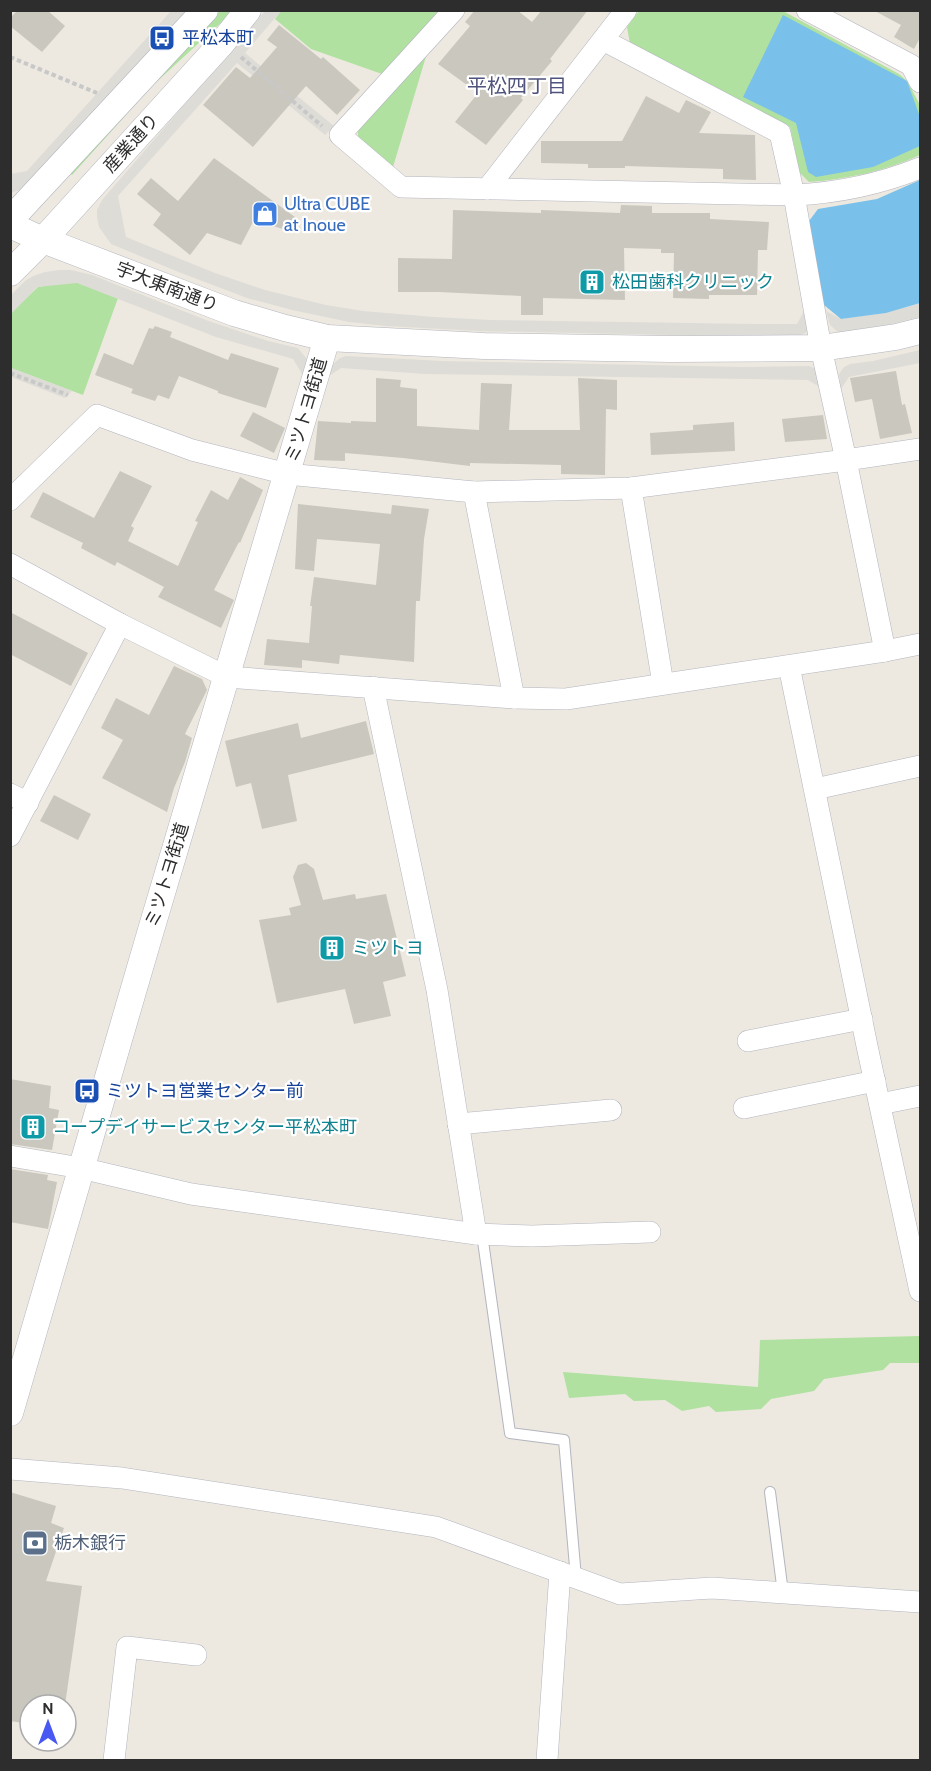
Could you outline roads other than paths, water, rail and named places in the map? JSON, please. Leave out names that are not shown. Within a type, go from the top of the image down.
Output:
[{"type":"street","name":"産業通り","points":[[10,220],[205,10]]},
{"type":"street","name":"産業通り","points":[[10,273],[43,240],[222,43],[248,10]]},
{"type":"street","points":[[454,10],[340,135],[401,187],[794,195],[857,188],[921,168]]},
{"type":"street","points":[[487,189],[626,10]]},
{"type":"street","points":[[807,10],[911,65],[921,82]]},
{"type":"street","points":[[603,40],[780,133],[794,195],[821,348],[885,651]]},
{"type":"street","name":"宇大東南通り","points":[[10,225],[43,240],[234,313],[327,338],[484,346],[671,349],[821,348],[921,331]]},
{"type":"street","name":"ミツトヨ街道","points":[[10,1413],[327,338]]},
{"type":"street","points":[[10,500],[97,415],[192,450],[287,474],[474,492],[632,488],[921,449]]},
{"type":"street","points":[[632,488],[663,684]]},
{"type":"street","points":[[474,492],[514,698]]},
{"type":"street","points":[[10,564],[120,624],[226,677],[514,698],[566,699],[921,644]]},
{"type":"street","points":[[10,836],[19,799],[120,624]]},
{"type":"street","points":[[789,666],[921,1291]]},
{"type":"street","points":[[373,687],[437,990],[458,1124],[479,1234]]},
{"type":"street","points":[[815,789],[921,766]]},
{"type":"street","points":[[748,1041],[862,1019]]},
{"type":"street","points":[[744,1107],[875,1081]]},
{"type":"street","points":[[880,1104],[921,1096]]},
{"type":"street","points":[[458,1124],[611,1110]]},
{"type":"street","points":[[10,1156],[81,1168],[191,1194],[479,1234],[532,1236],[650,1232]]},
{"type":"street","points":[[10,1469],[122,1478],[436,1527],[620,1594],[712,1588],[921,1602]]},
{"type":"street","points":[[547,1761],[568,1575]]},
{"type":"street","points":[[114,1761],[128,1647],[196,1654]]},
{"type":"lane","points":[[479,1234],[510,1432],[564,1440],[568,1575]]},
{"type":"lane","points":[[770,1492],[783,1593]]},
{"type":"water","points":[[783,15],[907,81],[920,117],[920,146],[873,167],[816,177],[808,172],[796,123],[743,97]]},
{"type":"water","points":[[920,180],[920,303],[886,313],[841,319],[824,305],[809,221],[818,209],[877,199]]},
{"type":"place","name":"平松本町","points":[[162,38]]},
{"type":"place","name":"Ultra CUBE at Inoue","points":[[265,214]]},
{"type":"place","name":"松田歯科クリニック","points":[[592,282]]},
{"type":"place","name":"ミツトヨ","points":[[332,948]]},
{"type":"place","name":"ミツトヨ営業センター前","points":[[87,1091]]},
{"type":"place","name":"コープデイサービスセンター平松本町","points":[[33,1127]]},
{"type":"place","name":"栃木銀行","points":[[35,1543]]},
{"type":"district","name":"平松四丁目","points":[[517,86]]}]
